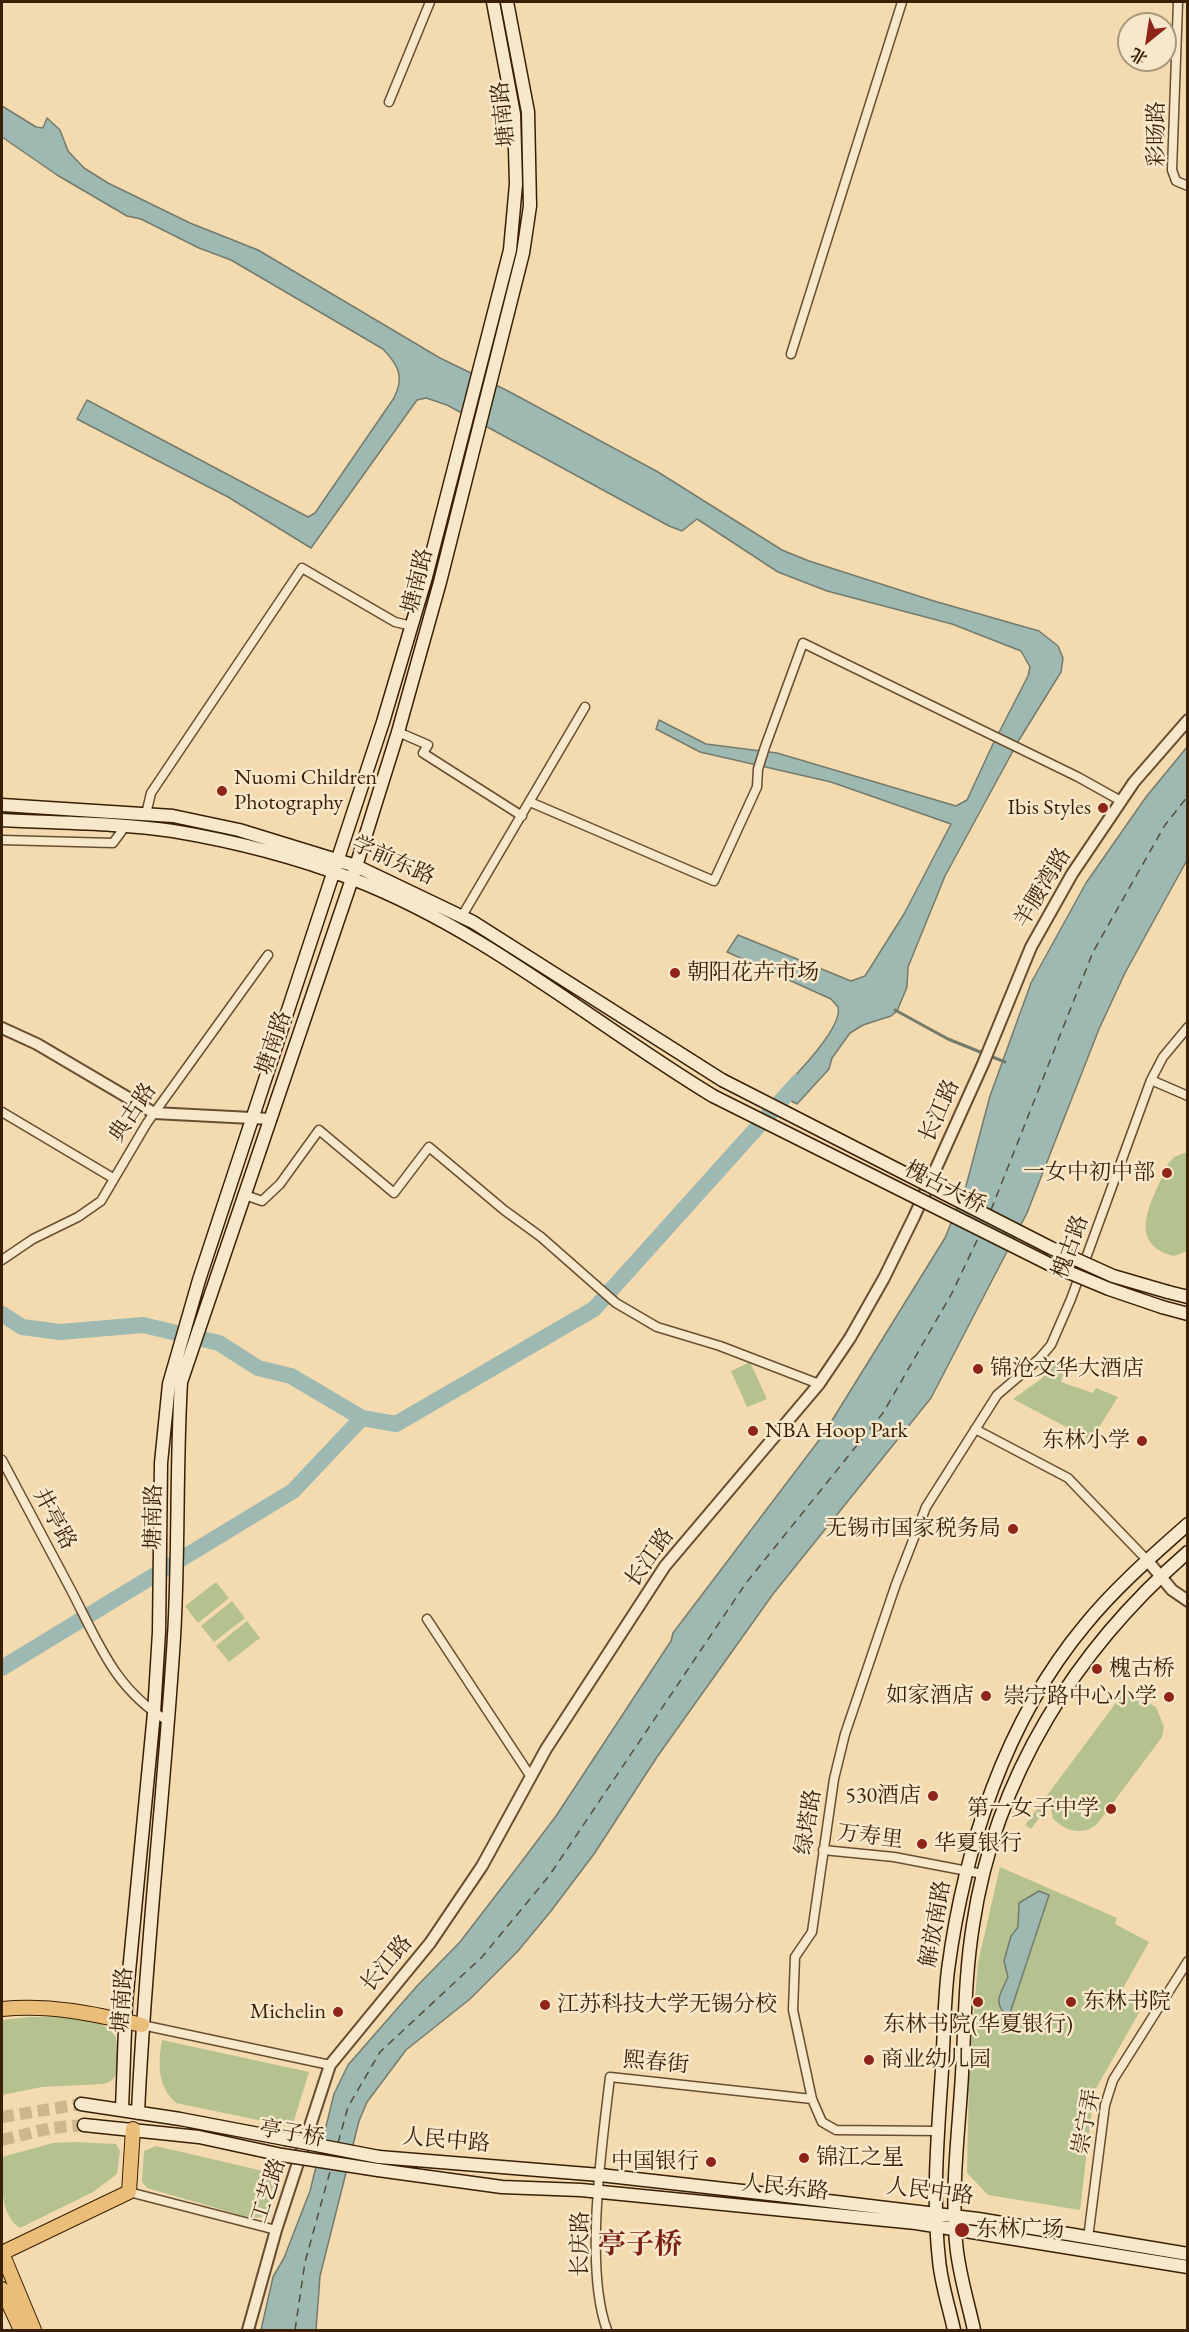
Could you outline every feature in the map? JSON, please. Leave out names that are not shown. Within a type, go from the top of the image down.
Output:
[{"type":"main road","name":"塘南路","points":[[138,2113],[142,2025],[168,1721],[174,1599],[176,1463],[181,1382],[179,1369],[194,1300],[252,1118],[339,860],[412,626],[510,250],[516,196],[514,114],[493,2]]},
{"type":"main road","name":"塘南路","points":[[122,2109],[126,2021],[154,1713],[159,1608],[161,1464],[169,1384],[179,1369],[207,1304],[352,879],[398,732],[440,582],[523,253],[530,206],[528,112],[507,2]]},
{"type":"main road","name":"学前东路","points":[[2,805],[146,814],[239,830],[356,866],[462,916],[722,1080]]},
{"type":"main road","name":"学前东路","points":[[2,820],[171,831],[235,844],[352,879],[465,935],[591,1013],[666,1068],[713,1096]]},
{"type":"main road","name":"槐古大桥","points":[[722,1080],[1052,1248],[1113,1276],[1188,1298]]},
{"type":"main road","name":"槐古大桥","points":[[713,1096],[1049,1264],[1109,1289],[1188,1314]]},
{"type":"main road","name":"解放南路","points":[[954,2331],[939,2260],[938,2131],[948,1972],[967,1871],[983,1811],[1002,1766],[1052,1670],[1084,1626],[1147,1560],[1188,1524]]},
{"type":"main road","name":"解放南路","points":[[974,2331],[956,2244],[954,2193],[967,1975],[973,1924],[983,1874],[1005,1804],[1043,1722],[1098,1643],[1161,1576],[1188,1552]]},
{"type":"main road","points":[[2,2009],[31,2006],[81,2011],[142,2025]]},
{"type":"main road","points":[[81,2104],[138,2113]]},
{"type":"main road","name":"人民中路","points":[[138,2113],[379,2157],[600,2175],[778,2194],[1188,2267]]},
{"type":"main road","name":"亭子桥","points":[[84,2125],[199,2137],[282,2155],[378,2170]]},
{"type":"main road","points":[[34,2331],[2,2253],[129,2192],[133,2129]]},
{"type":"main road","name":"人民东路","points":[[378,2170],[502,2187],[599,2192],[937,2221]]},
{"type":"main road","name":"人民中路","points":[[956,2224],[1088,2238],[1188,2254]]},
{"type":"main road","points":[[2,2289],[21,2331]]},
{"type":"street","points":[[389,102],[430,2]]},
{"type":"street","points":[[791,354],[902,2]]},
{"type":"street","name":"彩旸路","points":[[1178,2],[1172,170],[1176,181],[1188,186]]},
{"type":"street","points":[[146,814],[151,793],[302,568],[395,622],[412,626]]},
{"type":"street","points":[[530,802],[714,881],[757,787],[758,769],[765,747],[803,643],[1121,801]]},
{"type":"street","points":[[462,916],[585,707]]},
{"type":"street","name":"羊腰湾路","points":[[983,1064],[1030,947],[1072,874],[1134,782],[1188,720]]},
{"type":"street","points":[[398,732],[428,745],[423,753],[522,816]]},
{"type":"street","points":[[2,840],[112,843],[124,828]]},
{"type":"street","name":"典古路","points":[[2,1260],[33,1239],[78,1217],[101,1201],[112,1178],[154,1113],[268,955]]},
{"type":"street","name":"槐古路","points":[[975,1429],[997,1395],[1039,1359],[1051,1345],[1071,1299],[1151,1080],[1163,1057],[1188,1027]]},
{"type":"street","points":[[2,1028],[37,1044],[154,1113],[271,1119]]},
{"type":"street","name":"长江路","points":[[330,2065],[430,1943],[482,1866],[531,1777],[665,1566],[819,1384],[850,1338],[884,1278],[983,1064]]},
{"type":"street","points":[[1151,1080],[1188,1096]]},
{"type":"street","points":[[2,1112],[112,1178]]},
{"type":"street","points":[[245,1195],[262,1201],[280,1184],[319,1130],[394,1193],[429,1147],[504,1210],[541,1237],[616,1303],[657,1327],[720,1346],[819,1384]]},
{"type":"street","points":[[975,1429],[1068,1478],[1147,1560],[1172,1590],[1188,1601]]},
{"type":"street","name":"绿塔路","points":[[938,2131],[836,2130],[822,2122],[812,2099],[793,2010],[795,1956],[812,1932],[834,1779],[845,1734],[896,1584],[926,1507],[975,1429]]},
{"type":"street","name":"井亭路","points":[[2,1460],[74,1596],[88,1628],[120,1680],[154,1713],[168,1721]]},
{"type":"street","points":[[427,1619],[531,1777]]},
{"type":"street","name":"万寿里","points":[[824,1850],[894,1857],[983,1874]]},
{"type":"street","name":"崇宁弄","points":[[1088,2238],[1105,2105],[1113,2080],[1188,1961]]},
{"type":"street","points":[[142,2025],[330,2065]]},
{"type":"street","name":"工艺路","points":[[248,2331],[276,2230],[330,2065]]},
{"type":"street","name":"熙春街","points":[[599,2192],[610,2077],[812,2099]]},
{"type":"street","points":[[129,2192],[276,2230]]},
{"type":"street","name":"长庆路","points":[[599,2192],[597,2256],[601,2315],[607,2331]]},
{"type":"green space","points":[[1187,1152],[1187,1251],[1174,1256],[1158,1250],[1149,1241],[1146,1230],[1147,1217],[1150,1204],[1168,1164],[1174,1157]]},
{"type":"green space","points":[[750,1362],[767,1399],[747,1407],[731,1371]]},
{"type":"green space","points":[[1056,1363],[1065,1367],[1061,1382],[1093,1393],[1096,1388],[1118,1397],[1091,1440],[1013,1399],[1041,1379]]},
{"type":"green space","points":[[216,1582],[229,1598],[198,1623],[185,1606]]},
{"type":"green space","points":[[232,1601],[245,1618],[214,1642],[201,1626]]},
{"type":"green space","points":[[247,1621],[260,1638],[229,1662],[216,1646]]},
{"type":"green space","points":[[1127,1688],[1133,1693],[1129,1699],[1139,1698],[1156,1707],[1164,1727],[1162,1737],[1098,1823],[1081,1831],[1063,1827],[1053,1819],[1050,1804],[1031,1829],[1025,1825]]},
{"type":"green space","points":[[1000,1867],[1117,1918],[1115,1924],[1149,1942],[1121,1992],[1140,2011],[1094,2092],[1080,2210],[988,2195],[967,2173],[969,2074],[978,1963]]},
{"type":"green space","points":[[30,2017],[77,2019],[101,2024],[110,2029],[115,2036],[117,2046],[117,2068],[114,2078],[103,2084],[42,2087],[2,2095],[2,2020]]},
{"type":"green space","points":[[162,2040],[309,2072],[292,2127],[176,2103],[165,2089],[160,2074]]},
{"type":"green space","points":[[53,2143],[116,2144],[120,2151],[117,2174],[93,2192],[20,2228],[13,2222],[5,2206],[2,2157]]},
{"type":"green space","points":[[156,2146],[276,2174],[267,2210],[262,2217],[251,2218],[147,2188],[142,2182],[144,2151]]},
{"type":"water","points":[[2,106],[36,127],[43,128],[47,118],[60,130],[68,151],[84,168],[108,183],[190,223],[258,250],[440,358],[508,391],[658,472],[782,550],[809,561],[934,601],[1039,631],[1058,646],[1063,658],[1061,672],[1019,740],[945,876],[908,967],[907,987],[897,1011],[891,1016],[863,1025],[850,1033],[832,1058],[829,1069],[797,1104],[778,1094],[825,1039],[838,1016],[838,1007],[831,999],[727,952],[738,935],[851,981],[865,976],[904,914],[951,824],[831,782],[700,752],[656,729],[659,720],[706,744],[777,753],[956,806],[967,800],[1028,676],[1030,667],[1021,651],[952,624],[827,591],[778,572],[697,519],[682,531],[669,526],[447,405],[426,398],[417,400],[311,548],[228,497],[77,419],[87,400],[308,517],[315,513],[394,398],[399,377],[393,360],[383,349],[231,260],[199,248],[141,219],[127,216],[57,175],[2,137]]},
{"type":"water","points":[[1187,747],[1187,860],[1125,973],[1099,1029],[1027,1213],[931,1398],[773,1594],[657,1757],[594,1854],[551,1911],[518,1951],[470,1999],[406,2050],[367,2102],[359,2121],[320,2276],[316,2330],[261,2330],[273,2277],[284,2258],[310,2191],[334,2094],[348,2065],[417,1986],[460,1942],[556,1816],[671,1641],[673,1633],[823,1435],[945,1238],[966,1186],[990,1096],[1031,983],[1086,883],[1146,797]]},
{"type":"water","points":[[1039,1891],[1049,1895],[1008,2019],[999,2002],[1008,1977],[1004,1961],[1011,1936],[1018,1927],[1019,1903]]},
{"type":"waterway","points":[[895,1010],[948,1039],[1005,1062]]},
{"type":"waterway","points":[[2,1668],[293,1491],[362,1418],[396,1424],[594,1309],[798,1082]]},
{"type":"waterway","points":[[2,1314],[22,1327],[60,1332],[143,1325],[219,1343],[258,1368],[291,1376],[362,1418]]},
{"type":"ferry route","points":[[991,1210],[1093,952],[1165,825],[1188,796]]},
{"type":"ferry route","points":[[338,2143],[348,2107],[380,2052],[482,1957],[549,1876],[746,1583],[883,1413],[952,1293],[980,1234]]},
{"type":"ferry route","points":[[295,2330],[305,2262],[331,2168]]},
{"type":"tunnel","points":[[2,2117],[81,2104]]},
{"type":"tunnel","points":[[2,2140],[51,2128],[84,2125]]},
{"type":"place","name":"Nuomi Children Photography","points":[[222,791]]},
{"type":"place","name":"Ibis Styles","points":[[1103,808]]},
{"type":"place","name":"朝阳花卉市场","points":[[675,973]]},
{"type":"place","name":"一女中初中部","points":[[1167,1173]]},
{"type":"place","name":"锦沧文华大酒店","points":[[978,1369]]},
{"type":"place","name":"NBA Hoop Park","points":[[753,1431]]},
{"type":"place","name":"东林小学","points":[[1142,1441]]},
{"type":"place","name":"无锡市国家税务局","points":[[1013,1529]]},
{"type":"place","name":"槐古桥","points":[[1097,1669]]},
{"type":"place","name":"如家酒店","points":[[986,1696]]},
{"type":"place","name":"崇宁路中心小学","points":[[1169,1697]]},
{"type":"place","name":"530酒店","points":[[933,1796]]},
{"type":"place","name":"第一女子中学","points":[[1111,1809]]},
{"type":"place","name":"华夏银行","points":[[922,1844]]},
{"type":"place","name":"东林书院(华夏银行)","points":[[978,2002]]},
{"type":"place","name":"东林书院","points":[[1071,2002]]},
{"type":"place","name":"江苏科技大学无锡分校","points":[[545,2005]]},
{"type":"place","name":"Michelin","points":[[338,2012]]},
{"type":"place","name":"商业幼儿园","points":[[869,2060]]},
{"type":"place","name":"锦江之星","points":[[804,2158]]},
{"type":"place","name":"中国银行","points":[[711,2162]]},
{"type":"place","name":"东林广场","points":[[962,2230]]},
{"type":"district","name":"亭子桥","points":[[640,2245]]}]
